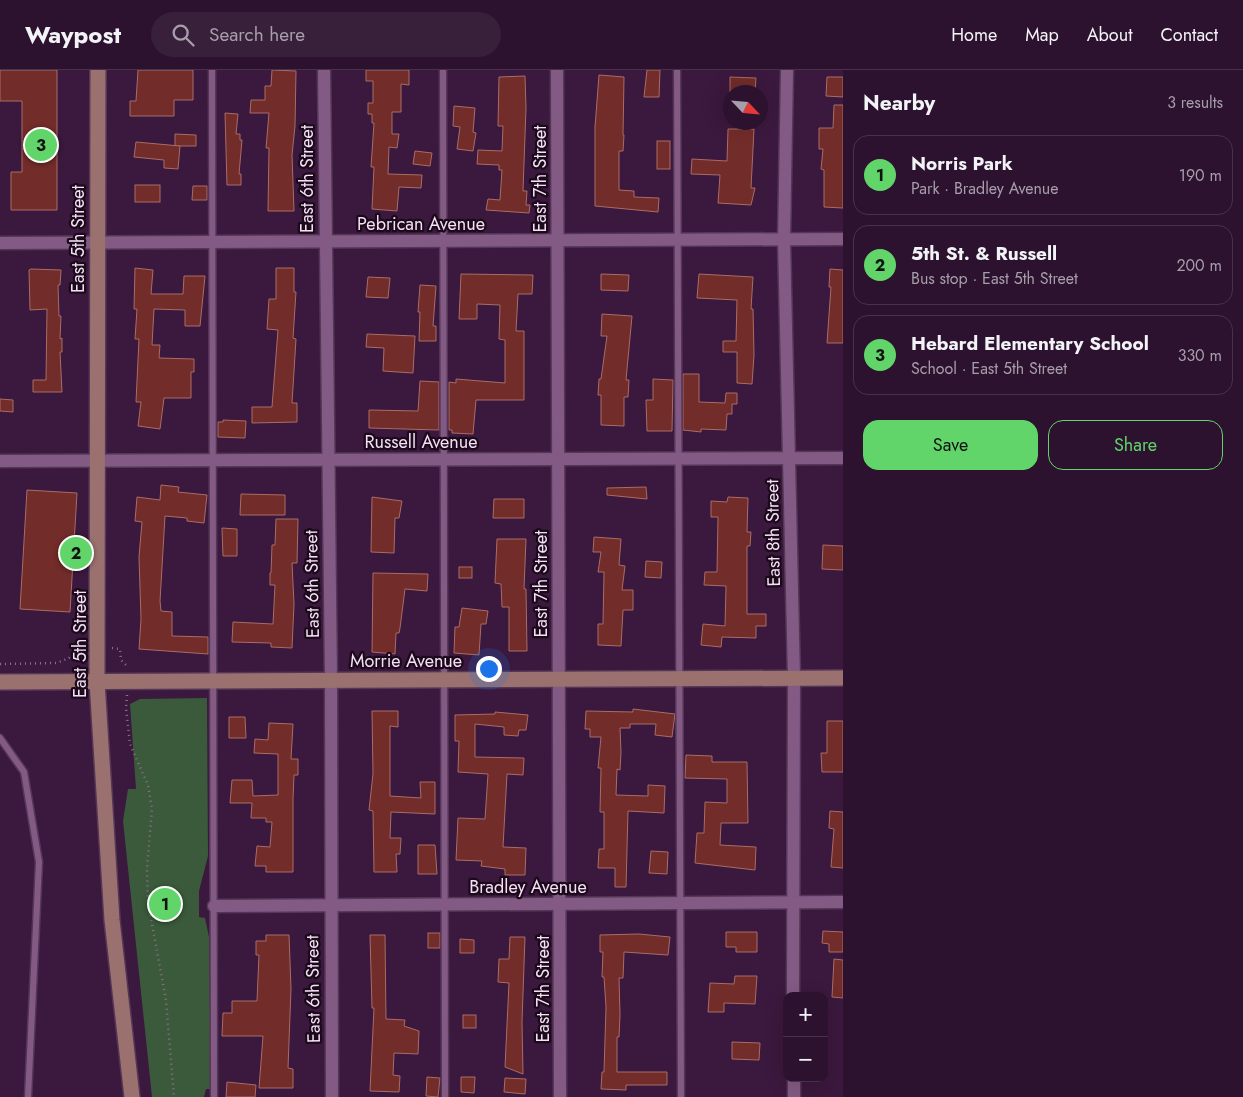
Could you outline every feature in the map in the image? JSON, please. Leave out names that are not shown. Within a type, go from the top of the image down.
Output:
[{"type":"street","name":"East 5th Street","points":[[98,70],[97,681],[112,920],[132,1097]]},
{"type":"street","name":"East 6th Street","points":[[324,70],[331,680],[330,904],[332,1097]]},
{"type":"street","name":"East 7th Street","points":[[557,70],[560,1097]]},
{"type":"street","name":"East 8th Street","points":[[787,70],[784,240],[794,678],[793,992]]},
{"type":"street","name":"Pebrican Avenue","points":[[0,243],[843,240]]},
{"type":"street","name":"Russell Avenue","points":[[0,461],[843,458]]},
{"type":"street","name":"Morrie Avenue","points":[[0,682],[843,678]]},
{"type":"street","name":"Bradley Avenue","points":[[214,906],[843,902]]},
{"type":"street","points":[[794,1082],[794,1097]]},
{"type":"lane","points":[[212,70],[214,1097]]},
{"type":"lane","points":[[443,70],[445,1097]]},
{"type":"lane","points":[[678,70],[681,1097]]},
{"type":"lane","points":[[0,738],[24,772],[39,862],[28,1097]]},
{"type":"path","points":[[0,664],[57,663],[69,658],[76,648],[98,648],[120,649],[121,660],[128,668],[126,708],[130,744],[148,785],[152,808],[147,869],[148,902],[166,1000],[174,1097]]},
{"type":"green space","points":[[207,698],[208,856],[199,891],[199,917],[205,918],[209,937],[211,1089],[206,1089],[204,1097],[152,1097],[123,821],[128,789],[136,789],[130,704],[140,699]]},
{"type":"building","points":[[0,70],[57,70],[57,210],[11,210],[11,172],[22,172],[22,101],[0,101]]},
{"type":"building","points":[[138,70],[193,70],[193,100],[174,100],[174,116],[130,116],[130,101],[136,101]]},
{"type":"building","points":[[272,70],[296,71],[295,126],[292,155],[294,211],[268,211],[269,148],[266,148],[269,113],[250,113],[251,100],[265,100],[265,86],[271,86]]},
{"type":"building","points":[[366,70],[409,70],[409,85],[401,84],[401,112],[392,112],[392,134],[399,134],[397,148],[389,147],[388,174],[422,175],[421,188],[399,187],[397,211],[372,209],[374,167],[371,167],[374,123],[372,123],[372,114],[368,114],[368,103],[373,103],[373,81],[366,81]]},
{"type":"building","points":[[647,70],[660,70],[659,97],[644,97]]},
{"type":"building","points":[[599,75],[624,77],[624,135],[623,151],[619,151],[619,190],[634,191],[634,197],[659,198],[658,212],[595,206],[595,127]]},
{"type":"building","points":[[525,76],[526,108],[523,191],[527,191],[526,205],[530,205],[529,213],[486,210],[488,199],[500,200],[502,170],[499,170],[499,165],[477,164],[478,150],[502,151],[503,126],[498,126],[499,77]]},
{"type":"building","points":[[730,77],[756,78],[756,85],[730,85]]},
{"type":"building","points":[[827,77],[843,77],[843,97],[826,96]]},
{"type":"building","points":[[834,105],[843,105],[843,208],[824,207],[824,170],[821,169],[823,149],[819,149],[819,128],[833,128]]},
{"type":"building","points":[[454,106],[475,108],[473,132],[476,133],[473,151],[457,149],[460,127],[453,126]]},
{"type":"building","points":[[225,113],[238,114],[236,134],[240,134],[240,140],[242,140],[239,174],[241,174],[241,185],[227,185]]},
{"type":"building","points":[[728,130],[754,130],[751,188],[755,188],[751,205],[718,203],[720,175],[691,174],[692,159],[727,161]]},
{"type":"building","points":[[175,134],[196,135],[196,146],[175,146]]},
{"type":"building","points":[[657,141],[670,141],[670,169],[657,169]]},
{"type":"building","points":[[136,142],[180,146],[178,169],[164,168],[164,160],[134,157]]},
{"type":"building","points":[[415,151],[432,153],[430,166],[413,164]]},
{"type":"building","points":[[135,185],[160,185],[160,202],[135,202]]},
{"type":"building","points":[[193,186],[207,186],[207,200],[192,200]]},
{"type":"building","points":[[135,268],[153,270],[151,294],[183,294],[184,276],[205,276],[200,326],[185,326],[185,310],[154,309],[152,345],[160,345],[159,358],[194,359],[194,372],[191,372],[191,398],[164,398],[160,429],[138,426],[141,402],[136,402],[139,339],[135,339],[137,309],[134,309]]},
{"type":"building","points":[[276,268],[294,268],[294,292],[296,292],[293,338],[296,339],[292,403],[297,403],[297,422],[252,423],[252,407],[272,407],[278,330],[267,329],[269,299],[276,299]]},
{"type":"building","points":[[830,269],[843,270],[843,343],[827,343],[831,287],[829,287]]},
{"type":"building","points":[[29,270],[61,270],[60,285],[58,285],[59,316],[61,316],[60,339],[62,338],[62,352],[60,352],[62,392],[33,392],[33,380],[46,380],[47,309],[30,310]]},
{"type":"building","points":[[461,274],[533,275],[532,294],[518,294],[516,331],[524,331],[524,400],[476,400],[473,434],[452,433],[452,430],[449,430],[449,382],[456,383],[456,379],[505,383],[505,340],[499,339],[500,305],[477,304],[477,319],[459,319]]},
{"type":"building","points":[[601,274],[629,275],[628,291],[601,290]]},
{"type":"building","points":[[699,274],[753,277],[751,309],[753,309],[754,355],[752,384],[737,383],[737,352],[723,352],[723,341],[736,341],[737,300],[697,298]]},
{"type":"building","points":[[368,277],[390,278],[388,298],[366,297]]},
{"type":"building","points":[[420,285],[436,286],[433,326],[436,326],[436,341],[419,341],[420,312],[418,312]]},
{"type":"building","points":[[602,314],[632,316],[626,380],[629,380],[628,397],[624,397],[624,426],[601,425],[601,395],[598,395],[599,379],[601,379],[607,336],[601,336]]},
{"type":"building","points":[[367,334],[415,336],[413,373],[383,371],[384,348],[366,347]]},
{"type":"building","points":[[683,374],[699,374],[699,402],[725,403],[726,393],[737,393],[737,404],[732,404],[732,414],[727,414],[726,430],[701,429],[701,432],[683,430]]},
{"type":"building","points":[[653,379],[673,380],[672,431],[647,431],[646,400],[653,400]]},
{"type":"building","points":[[420,381],[439,382],[439,430],[369,428],[369,410],[418,411]]},
{"type":"building","points":[[0,399],[13,400],[13,412],[0,411]]},
{"type":"building","points":[[223,420],[246,421],[245,438],[218,437],[218,422],[223,422]]},
{"type":"building","points":[[161,485],[179,487],[178,492],[207,495],[204,523],[187,521],[187,518],[165,516],[160,601],[161,611],[172,612],[172,636],[208,637],[208,654],[139,649],[141,619],[139,557],[142,522],[135,521],[137,497],[160,500]]},
{"type":"building","points":[[646,487],[647,499],[607,495],[607,488]]},
{"type":"building","points":[[27,490],[77,493],[70,612],[20,609]]},
{"type":"building","points":[[241,494],[285,495],[285,515],[240,515]]},
{"type":"building","points":[[372,497],[402,501],[399,518],[395,518],[394,553],[371,552]]},
{"type":"building","points":[[728,497],[748,498],[747,532],[751,532],[750,546],[747,546],[747,614],[766,614],[766,626],[756,626],[756,638],[722,637],[721,647],[701,645],[703,624],[725,626],[726,586],[704,585],[705,572],[717,572],[718,517],[711,517],[711,501],[727,502]]},
{"type":"building","points":[[494,499],[524,499],[524,518],[493,518]]},
{"type":"building","points":[[276,519],[298,519],[297,563],[292,563],[294,604],[292,648],[271,647],[271,643],[232,642],[233,622],[273,624],[275,585],[270,585],[270,573],[272,545],[275,545]]},
{"type":"building","points":[[222,528],[237,529],[237,556],[223,556]]},
{"type":"building","points":[[594,537],[621,539],[619,565],[625,566],[622,590],[633,590],[633,610],[623,610],[621,646],[598,645],[598,624],[603,624],[604,572],[598,572],[601,552],[593,552]]},
{"type":"building","points":[[497,539],[526,539],[524,589],[526,589],[527,651],[509,651],[509,607],[502,607],[501,584],[495,583]]},
{"type":"building","points":[[823,545],[843,546],[843,570],[822,569]]},
{"type":"building","points":[[646,561],[662,562],[661,578],[645,577]]},
{"type":"building","points":[[459,567],[472,567],[472,578],[459,578]]},
{"type":"building","points":[[373,573],[428,574],[427,591],[405,589],[399,633],[396,633],[395,654],[372,652]]},
{"type":"building","points":[[462,608],[488,611],[486,624],[481,624],[479,655],[454,653],[455,627],[459,627]]},
{"type":"building","points":[[633,709],[675,714],[672,737],[655,735],[656,724],[630,724],[630,728],[620,728],[620,770],[617,769],[616,795],[648,796],[648,785],[665,786],[664,813],[628,811],[626,887],[615,887],[615,868],[598,868],[599,849],[604,849],[604,812],[600,812],[601,768],[598,768],[601,737],[590,737],[590,729],[585,729],[586,711],[633,712]]},
{"type":"building","points":[[372,711],[398,711],[398,727],[390,726],[390,796],[421,798],[420,782],[435,782],[435,814],[391,812],[390,838],[401,838],[400,854],[396,854],[397,872],[374,872],[373,811],[369,810],[373,774]]},
{"type":"building","points":[[495,712],[528,715],[526,730],[519,730],[518,736],[504,735],[504,727],[475,724],[475,757],[524,758],[523,775],[507,774],[503,847],[526,848],[525,875],[505,875],[505,869],[481,866],[482,861],[456,860],[458,818],[485,819],[488,774],[458,772],[459,741],[455,741],[455,715],[495,714]]},
{"type":"building","points":[[229,717],[245,717],[246,738],[229,738]]},
{"type":"building","points":[[827,721],[843,721],[843,772],[822,772],[821,753],[827,753]]},
{"type":"building","points":[[269,723],[293,724],[291,759],[298,759],[298,775],[294,775],[293,872],[266,872],[266,866],[255,866],[257,846],[270,847],[272,822],[266,822],[266,818],[251,818],[252,803],[230,803],[232,780],[252,780],[253,796],[278,795],[278,754],[254,753],[255,739],[268,740]]},
{"type":"building","points":[[686,755],[712,756],[712,762],[747,762],[748,823],[721,823],[720,845],[756,847],[755,870],[695,863],[697,833],[704,833],[705,802],[727,803],[727,779],[685,778]]},
{"type":"building","points":[[830,811],[843,812],[843,868],[831,867],[834,829],[829,828]]},
{"type":"building","points":[[418,845],[435,845],[437,874],[418,874]]},
{"type":"building","points":[[651,851],[668,852],[667,874],[649,873]]},
{"type":"building","points":[[823,931],[843,932],[843,952],[829,952],[829,944],[822,943]]},
{"type":"building","points":[[726,932],[757,932],[757,952],[736,952],[736,947],[726,947]]},
{"type":"building","points":[[428,933],[440,933],[440,948],[428,948]]},
{"type":"building","points":[[639,934],[670,937],[668,955],[624,952],[623,978],[619,978],[620,1015],[619,1037],[617,1037],[617,1072],[667,1072],[667,1085],[626,1085],[626,1090],[601,1089],[602,1072],[604,1072],[606,1007],[604,977],[602,977],[603,952],[600,952],[600,935]]},
{"type":"building","points":[[266,935],[289,935],[291,989],[288,1068],[293,1069],[293,1088],[259,1088],[263,1036],[222,1036],[223,1013],[232,1013],[232,1001],[257,1001],[259,955],[256,955],[256,941],[266,941]]},
{"type":"building","points":[[370,935],[385,935],[386,1019],[405,1020],[404,1026],[419,1031],[418,1054],[394,1053],[393,1075],[400,1076],[399,1092],[370,1091],[374,1008],[372,1008]]},
{"type":"building","points":[[510,937],[525,937],[522,1022],[523,1074],[505,1067],[509,983],[498,982],[499,959],[509,959]]},
{"type":"building","points":[[460,939],[474,940],[474,953],[460,953]]},
{"type":"building","points":[[834,959],[843,960],[843,998],[832,997]]},
{"type":"building","points":[[735,976],[757,976],[755,1004],[724,1003],[724,1012],[708,1012],[710,983],[734,984]]},
{"type":"building","points":[[463,1015],[476,1015],[476,1028],[463,1028]]},
{"type":"building","points":[[732,1042],[760,1043],[759,1060],[732,1059]]},
{"type":"building","points":[[427,1077],[440,1078],[438,1097],[426,1096]]},
{"type":"building","points":[[461,1077],[475,1077],[474,1093],[461,1092]]},
{"type":"building","points":[[505,1078],[526,1079],[525,1094],[504,1092]]},
{"type":"building","points":[[227,1082],[256,1085],[255,1097],[226,1097]]},
{"type":"place","name":"Hebard Elementary School","points":[[41,145]]},
{"type":"place","name":"5th St. & Russell","points":[[76,553]]},
{"type":"place","name":"Norris Park","points":[[165,904]]}]
